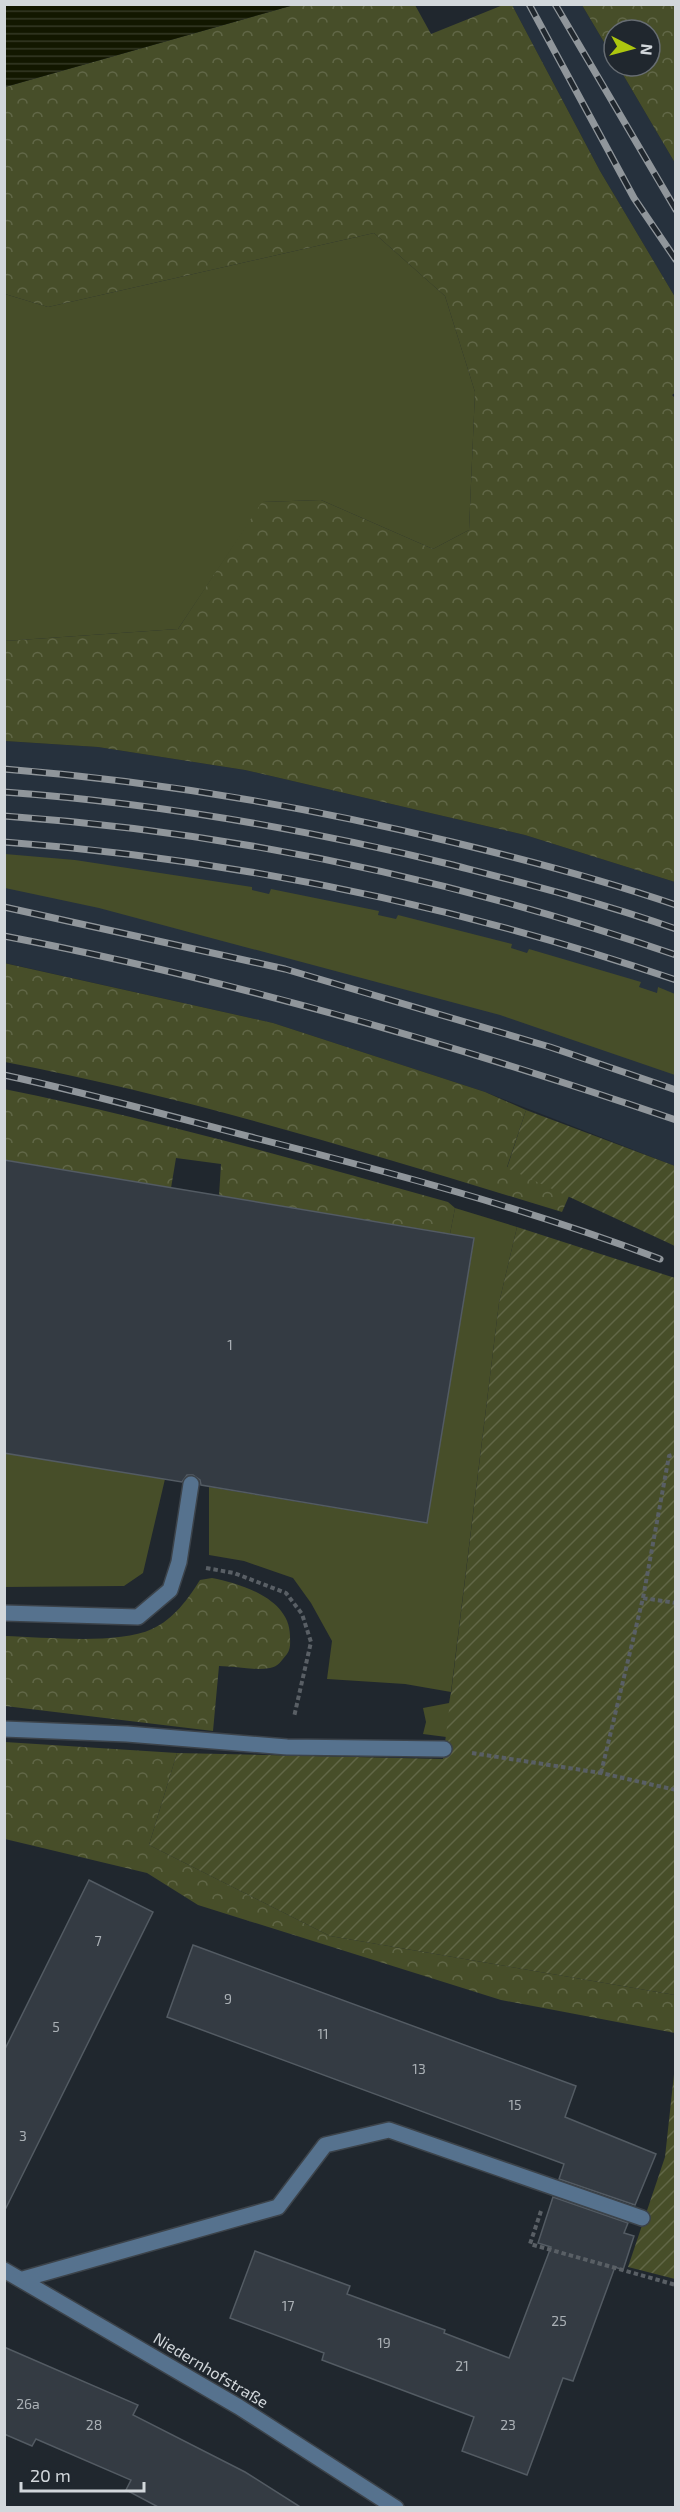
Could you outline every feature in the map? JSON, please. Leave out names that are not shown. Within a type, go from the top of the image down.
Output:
[{"type":"street","points":[[4,1614],[138,1617],[170,1590],[179,1562],[191,1484]]},
{"type":"street","points":[[4,1729],[128,1734],[287,1748],[444,1749]]},
{"type":"street","points":[[23,2279],[278,2207],[325,2145],[389,2130],[642,2218]]},
{"type":"street","name":"Niedernhofstraße","points":[[4,2270],[239,2407],[396,2508]]},
{"type":"path","points":[[601,1773],[643,1598],[669,1456],[675,1454]]},
{"type":"path","points":[[179,1562],[234,1573],[286,1593],[302,1614],[311,1642],[287,1748]]},
{"type":"path","points":[[643,1598],[675,1602]]},
{"type":"path","points":[[444,1749],[601,1773],[675,1790]]},
{"type":"path","points":[[549,2186],[530,2244],[675,2285]]},
{"type":"shaded area","points":[[5,4],[294,4],[294,5],[5,87]]},
{"type":"shaded area","points":[[512,5],[582,5],[602,39],[602,78],[625,78],[675,163],[675,297],[600,171]]},
{"type":"shaded area","points":[[4,741],[98,747],[245,770],[525,835],[675,882],[675,1166],[485,1092],[273,1023],[5,963]]},
{"type":"green space","points":[[294,5],[415,5],[431,34],[503,5],[512,5],[600,171],[675,297],[676,392],[672,395],[676,399],[675,882],[525,835],[245,770],[98,747],[5,741],[5,641],[178,629],[262,502],[321,500],[433,549],[469,530],[475,392],[445,296],[374,233],[48,307],[5,294],[5,87]]},
{"type":"green space","points":[[582,5],[675,5],[675,163],[625,78],[662,78],[662,18],[602,18],[602,39]]},
{"type":"green space","points":[[374,233],[445,296],[475,392],[469,530],[433,549],[321,500],[263,502],[178,629],[5,641],[5,294],[48,307]]},
{"type":"green space","points":[[5,854],[75,860],[252,887],[252,890],[269,894],[271,889],[379,911],[378,915],[396,919],[398,915],[512,944],[511,948],[527,953],[529,949],[641,982],[639,987],[657,993],[658,987],[675,994],[675,1075],[500,1015],[99,908],[5,888]]},
{"type":"green space","points":[[4,963],[273,1023],[485,1092],[526,1110],[507,1167],[569,1196],[562,1212],[354,1149],[215,1111],[75,1076],[5,1062]]},
{"type":"green space","points":[[4,1089],[172,1127],[448,1202],[455,1208],[450,1234],[219,1196],[221,1164],[176,1158],[171,1188],[5,1160]]},
{"type":"green space","points":[[526,1110],[675,1166],[675,1246],[507,1168]]},
{"type":"green space","points":[[455,1208],[517,1227],[499,1303],[451,1692],[405,1684],[327,1679],[332,1641],[311,1603],[293,1578],[244,1561],[209,1555],[209,1487],[427,1523],[474,1239],[450,1234]]},
{"type":"green space","points":[[517,1227],[675,1278],[675,1995],[330,1936],[149,1845],[177,1753],[443,1759],[499,1303]]},
{"type":"green space","points":[[4,1453],[165,1479],[143,1573],[124,1586],[5,1587]]},
{"type":"green space","points":[[212,1578],[250,1589],[273,1603],[288,1623],[290,1636],[290,1648],[287,1654],[280,1663],[273,1667],[258,1669],[219,1666],[213,1731],[5,1706],[5,1636],[101,1639],[138,1634],[167,1620],[200,1580]]},
{"type":"green space","points":[[451,1692],[540,1749],[423,1734],[426,1722],[423,1708],[449,1703]]},
{"type":"green space","points":[[5,1742],[177,1753],[149,1845],[330,1936],[675,1995],[675,2033],[501,2000],[198,1905],[147,1873],[5,1839]]},
{"type":"green space","points":[[675,2065],[675,2279],[628,2267],[665,2157]]},
{"type":"building","points":[[4,1160],[474,1238],[427,1523],[201,1485],[200,1480],[193,1475],[187,1475],[182,1482],[4,1453]]},
{"type":"building","points":[[89,1880],[153,1912],[4,2212],[4,2051]]},
{"type":"building","points":[[193,1945],[576,2086],[565,2117],[656,2154],[635,2205],[559,2179],[564,2164],[167,2017]]},
{"type":"building","points":[[553,2197],[628,2223],[624,2233],[634,2236],[623,2270],[615,2267],[573,2381],[563,2378],[527,2475],[462,2451],[474,2417],[322,2360],[324,2353],[230,2318],[255,2251],[350,2286],[347,2294],[445,2330],[444,2333],[509,2358],[551,2247],[538,2243]]},
{"type":"building","points":[[4,2347],[138,2405],[133,2415],[245,2472],[302,2508],[160,2508],[126,2490],[131,2480],[36,2439],[32,2446],[4,2434]]},
{"type":"railway","points":[[529,4],[634,198],[676,260]]},
{"type":"railway","points":[[555,4],[676,210]]},
{"type":"railway","points":[[4,769],[174,788],[341,817],[537,863],[676,905]]},
{"type":"railway","points":[[4,792],[174,810],[342,840],[537,887],[676,929]]},
{"type":"railway","points":[[4,816],[175,834],[344,864],[512,904],[676,955]]},
{"type":"railway","points":[[4,842],[175,860],[344,890],[428,908],[512,930],[676,980]]},
{"type":"railway","points":[[4,907],[285,969],[550,1047],[676,1090]]},
{"type":"railway","points":[[4,936],[175,973],[343,1016],[427,1040],[676,1120]]},
{"type":"railway","points":[[4,1075],[406,1178],[559,1223],[660,1259]]}]
